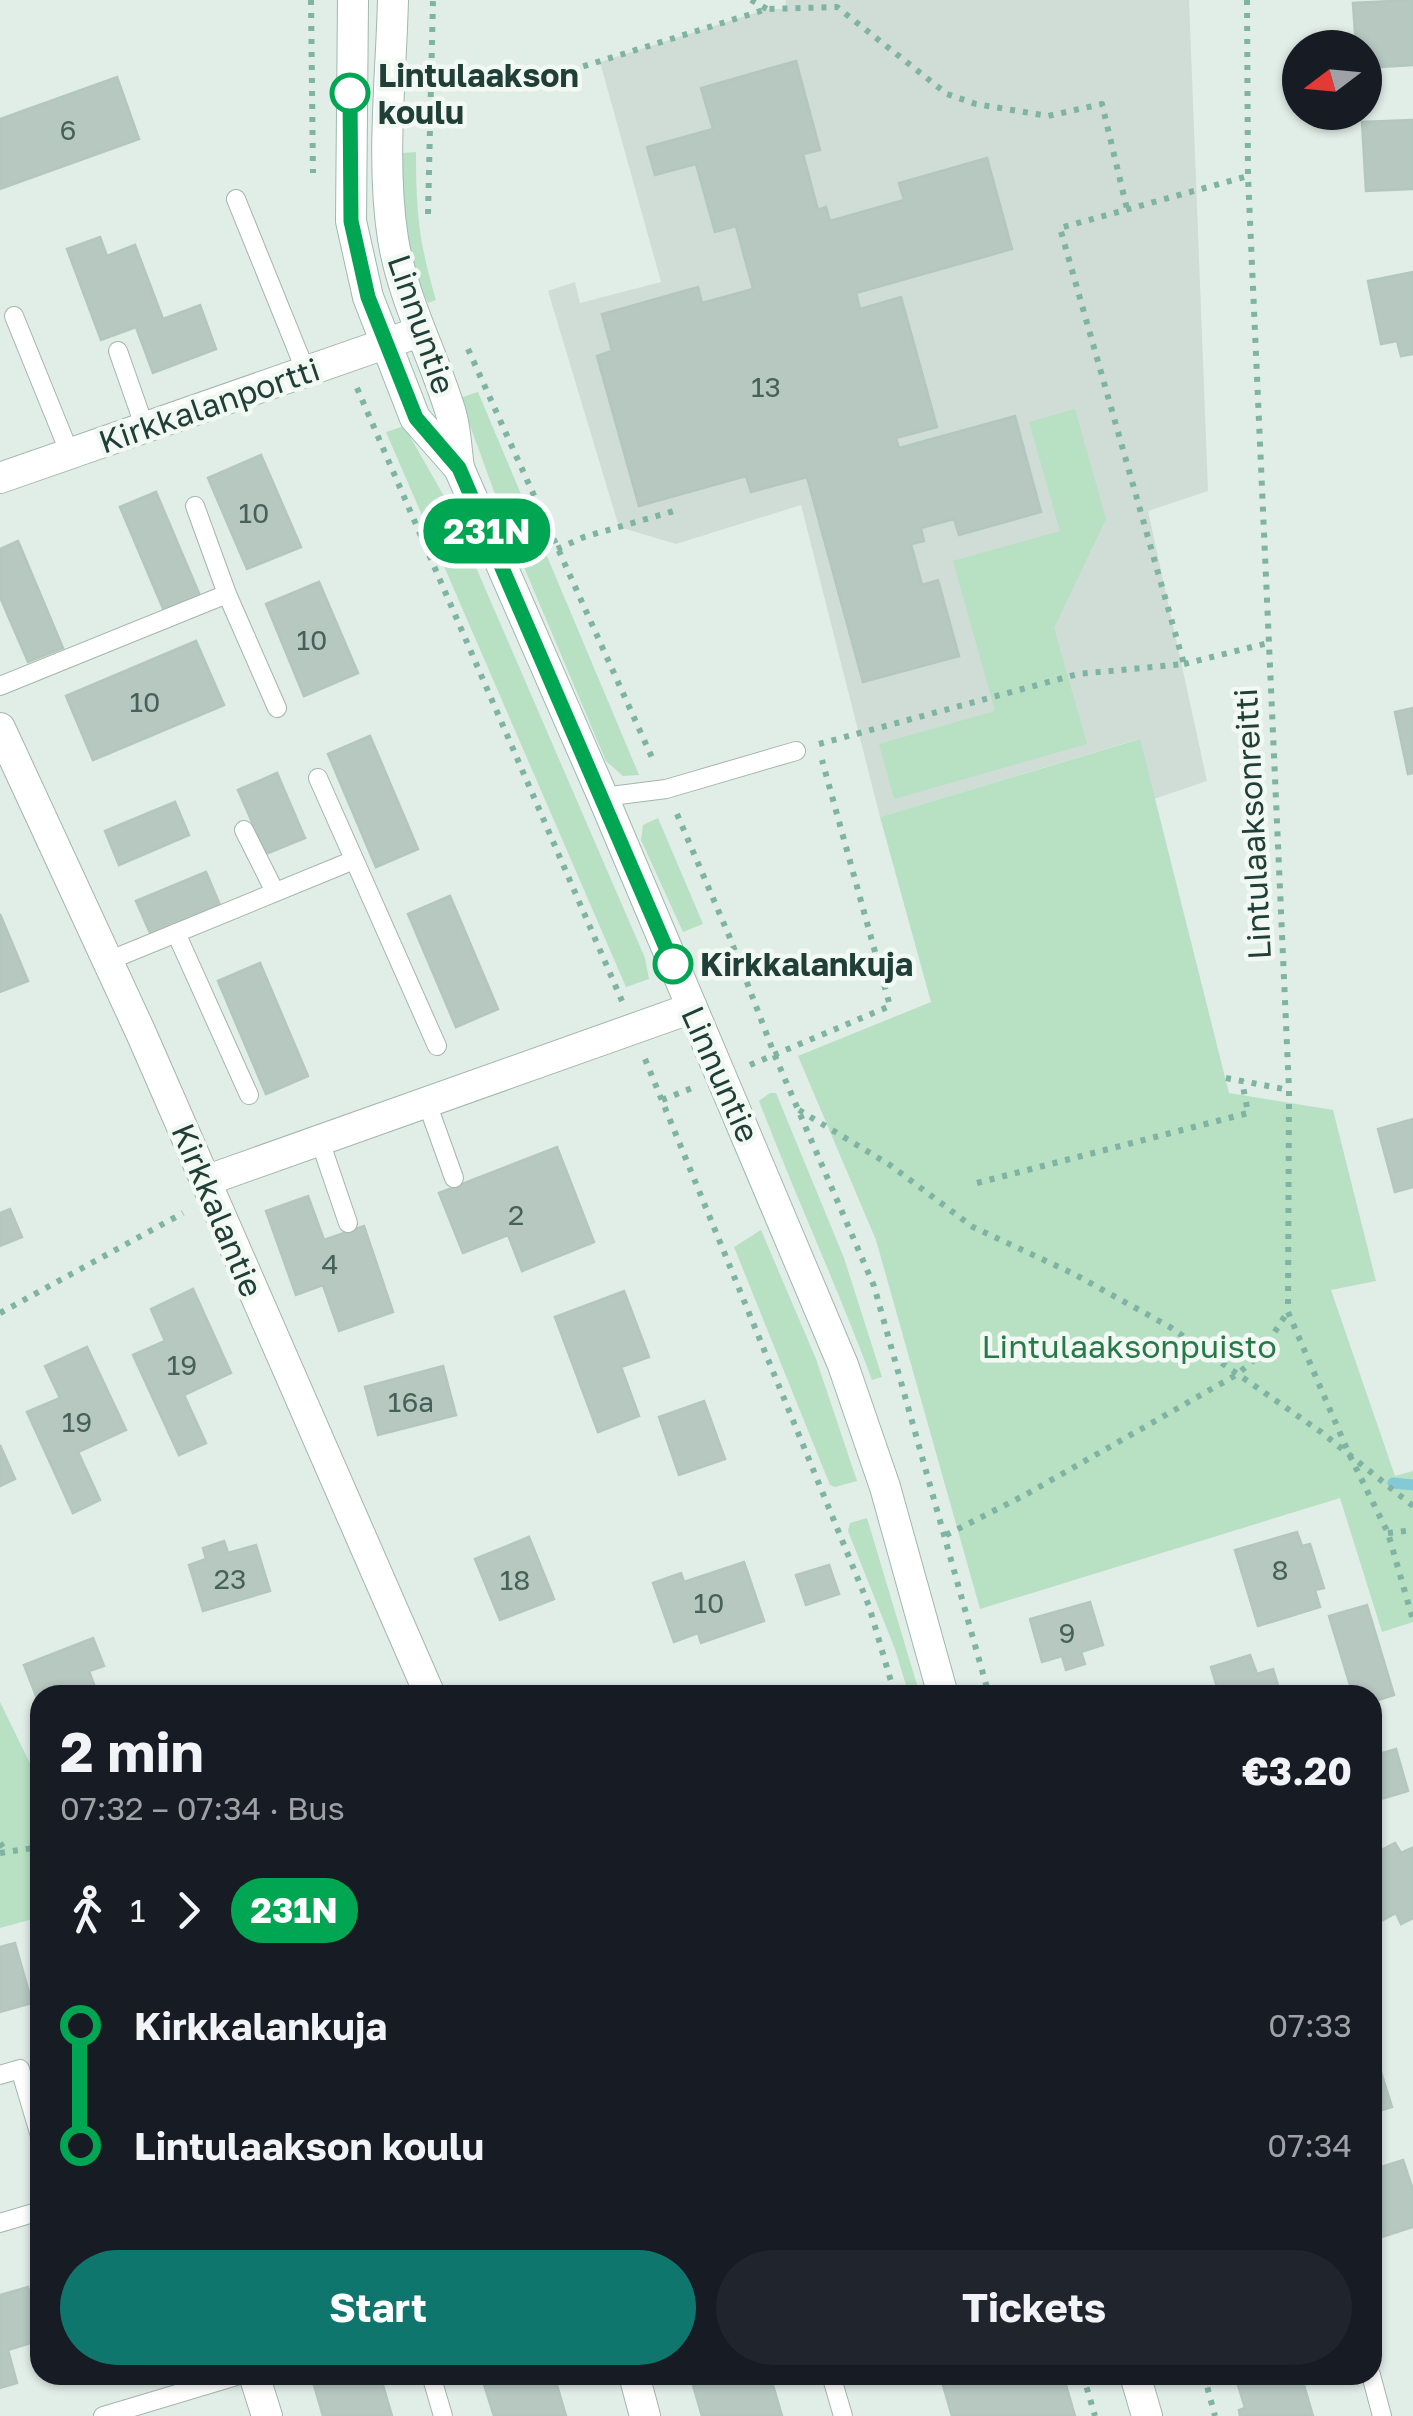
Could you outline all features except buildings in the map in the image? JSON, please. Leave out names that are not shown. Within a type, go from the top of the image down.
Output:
[{"type":"street","name":"Linnuntie","points":[[353,0],[351,221],[368,297],[416,418],[459,468]]},
{"type":"street","name":"Linnuntie","points":[[393,0],[389,172],[393,237],[404,288],[451,410],[459,468],[604,798],[843,1365],[885,1487],[941,1685]]},
{"type":"street","name":"Kirkkalanportti","points":[[0,478],[419,332]]},
{"type":"street","name":"Kirkkalantie","points":[[0,728],[108,961],[426,1685]]},
{"type":"street","points":[[210,1192],[320,1141],[692,1008]]},
{"type":"street","points":[[257,2385],[267,2416]]},
{"type":"street","points":[[637,2385],[646,2416]]},
{"type":"street","points":[[1138,2385],[1147,2416]]},
{"type":"lane","points":[[236,199],[306,372]]},
{"type":"lane","points":[[14,316],[70,454]]},
{"type":"lane","points":[[118,350],[145,428]]},
{"type":"lane","points":[[196,506],[227,594],[277,708]]},
{"type":"lane","points":[[0,686],[227,594]]},
{"type":"lane","points":[[604,798],[666,789],[796,750]]},
{"type":"lane","points":[[318,778],[437,1046]]},
{"type":"lane","points":[[244,830],[275,892]]},
{"type":"lane","points":[[108,961],[354,860]]},
{"type":"lane","points":[[176,933],[249,1096]]},
{"type":"lane","points":[[427,1103],[454,1178]]},
{"type":"lane","points":[[320,1141],[348,1223]]},
{"type":"lane","points":[[0,2075],[20,2069],[30,2102]]},
{"type":"lane","points":[[0,2223],[30,2214]]},
{"type":"lane","points":[[102,2416],[206,2385]]},
{"type":"lane","points":[[434,2385],[443,2416]]},
{"type":"lane","points":[[833,2385],[843,2416]]},
{"type":"lane","points":[[1373,2385],[1382,2416]]},
{"type":"path","points":[[311,0],[314,175]]},
{"type":"path","points":[[428,224],[433,0]]},
{"type":"path","points":[[751,0],[767,9]]},
{"type":"path","name":"Lintulaaksonreitti","points":[[1245,3],[1248,176],[1288,1090],[1288,1312],[1388,1533],[1413,1620]]},
{"type":"path","points":[[546,78],[786,4],[837,7],[947,94],[976,104],[1048,116],[1102,104],[1128,209]]},
{"type":"path","points":[[1184,664],[1060,228],[1248,176]]},
{"type":"path","points":[[461,336],[666,789],[730,938],[774,1056],[874,1286],[985,1685]]},
{"type":"path","points":[[345,358],[634,1030],[869,1606],[893,1685]]},
{"type":"path","points":[[557,549],[584,537],[674,511]]},
{"type":"path","points":[[796,750],[1078,674],[1184,664],[1268,644]]},
{"type":"path","points":[[748,1066],[890,1006],[818,744]]},
{"type":"path","points":[[1226,1078],[1288,1090]]},
{"type":"path","points":[[977,1182],[1248,1113],[1242,1081]]},
{"type":"path","points":[[662,1100],[690,1088]]},
{"type":"path","points":[[798,1109],[890,1165],[973,1226],[1074,1274],[1170,1327],[1349,1454],[1413,1506]]},
{"type":"path","points":[[0,1313],[180,1214],[210,1192]]},
{"type":"path","points":[[946,1536],[1236,1375],[1259,1356],[1288,1312]]},
{"type":"path","points":[[1388,1533],[1413,1530]]},
{"type":"path","points":[[0,1843],[3,1852],[30,1848]]},
{"type":"path","points":[[1086,2385],[1095,2416]]},
{"type":"path","points":[[1207,2385],[1215,2416]]},
{"type":"shaded area","name":"Lintulaakson koulu","points":[[786,0],[1189,0],[1208,491],[1148,511],[1207,781],[1154,799],[1139,739],[880,817],[801,505],[676,544],[619,527],[548,291],[575,282],[580,303],[661,282],[600,62],[767,9],[785,9]]},
{"type":"green space","points":[[416,152],[420,227],[436,300],[428,303],[409,248],[404,211],[402,153]]},
{"type":"green space","points":[[478,392],[639,775],[623,776],[606,761],[507,527],[460,398]]},
{"type":"green space","points":[[1075,409],[1106,519],[1054,628],[1087,744],[894,799],[879,744],[995,711],[953,561],[1060,531],[1029,422]]},
{"type":"green space","points":[[404,426],[449,505],[645,958],[649,979],[626,987],[386,432]]},
{"type":"green space","name":"Lintulaaksonpuisto","points":[[1140,739],[1229,1093],[1333,1110],[1376,1281],[1331,1290],[1395,1476],[1413,1471],[1413,1622],[1382,1632],[1340,1498],[980,1609],[876,1240],[798,1056],[931,1002],[880,817]]},
{"type":"green space","points":[[658,818],[703,924],[683,932],[641,840],[643,825]]},
{"type":"green space","points":[[776,1093],[844,1258],[882,1377],[872,1380],[759,1101]]},
{"type":"green space","points":[[761,1230],[816,1359],[857,1481],[830,1485],[734,1247]]},
{"type":"green space","points":[[867,1518],[917,1685],[906,1685],[848,1531],[850,1523]]},
{"type":"green space","points":[[0,1702],[30,1764],[30,1920],[0,1928]]},
{"type":"waterway","points":[[1393,1483],[1413,1485]]},
{"type":"bus line","name":"231N","points":[[350,93],[351,221],[368,297],[384,344],[416,418],[459,468],[673,964]]},
{"type":"place","name":"Lintulaakson koulu","points":[[350,93]]},
{"type":"place","name":"Kirkkalankuja","points":[[673,964]]}]
